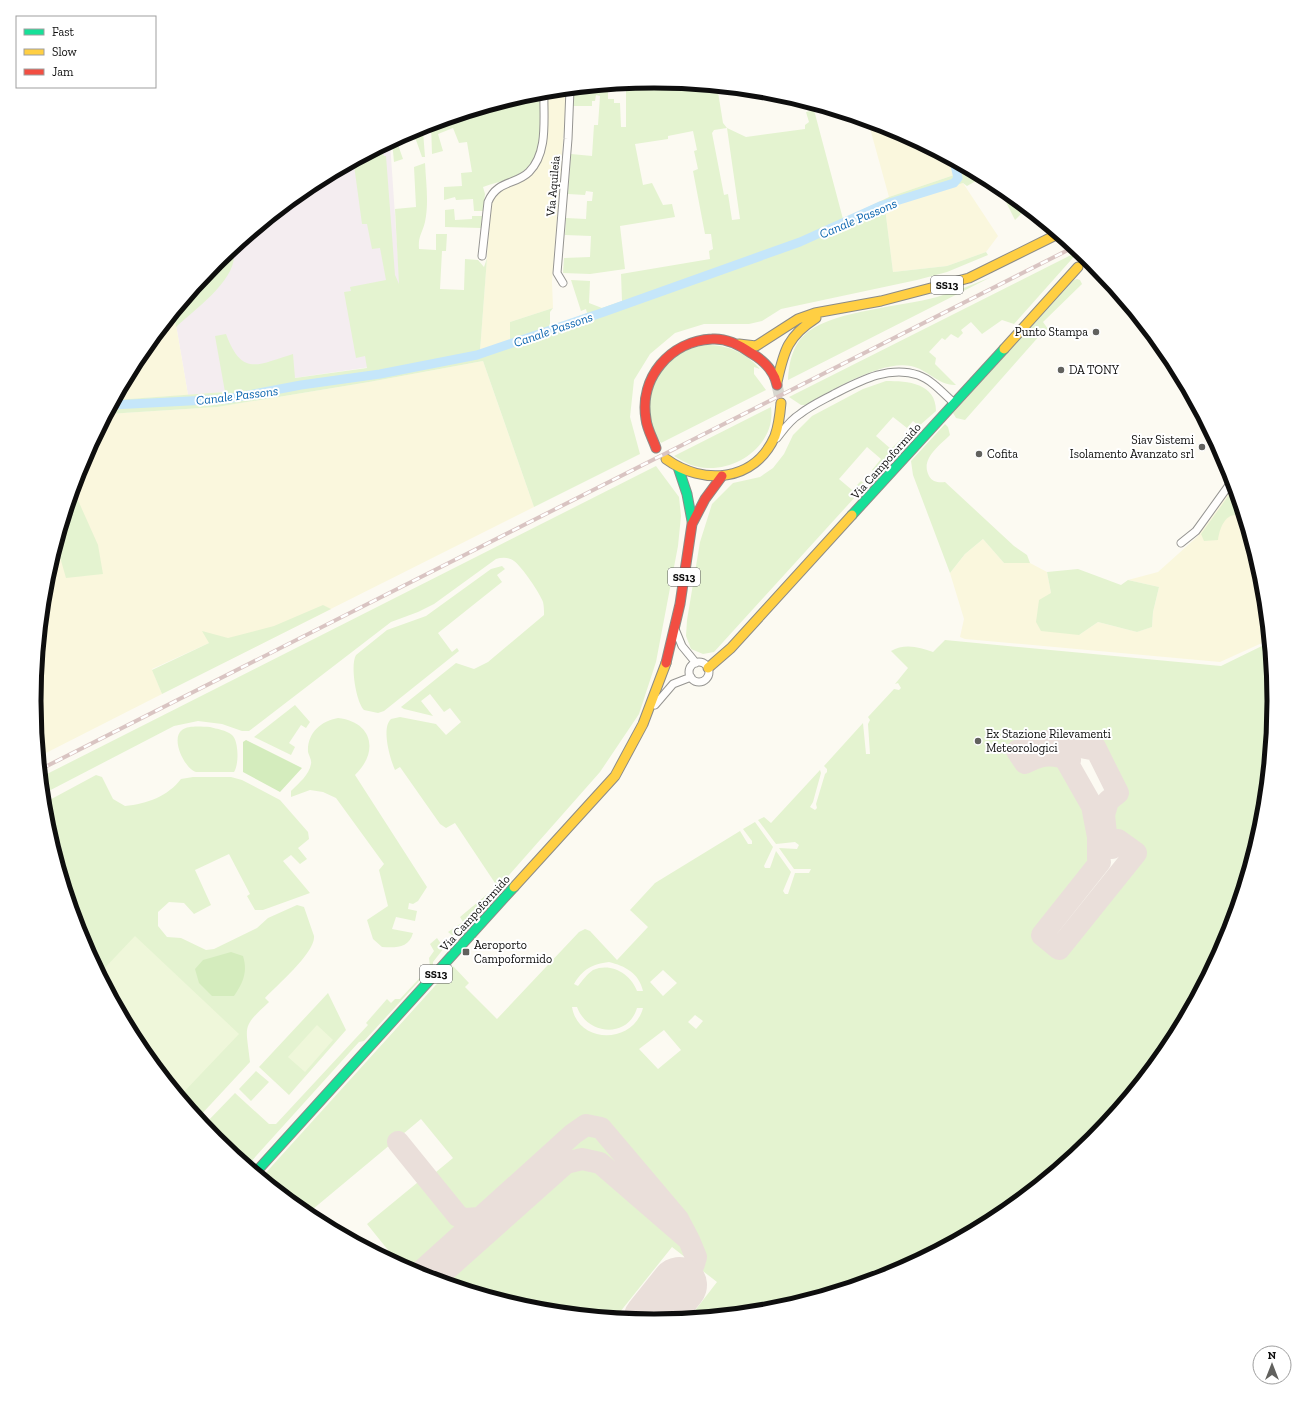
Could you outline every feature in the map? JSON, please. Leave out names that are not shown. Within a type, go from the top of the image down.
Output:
[{"type":"main road","name":"SS13","points":[[656,448],[647,428],[644,406],[646,391],[651,377],[659,365],[669,354],[682,346],[696,341],[718,340],[756,346],[798,319],[828,310],[930,290],[969,278],[1053,236]]},
{"type":"main road","name":"Via Campoformido","points":[[708,668],[731,648],[1078,267]]},
{"type":"main road","name":"SS13","points":[[739,344],[754,352],[766,364],[777,383],[783,357],[796,334],[803,326],[828,310]]},
{"type":"main road","points":[[666,459],[692,474],[707,477],[722,476],[745,469],[764,454],[771,444],[779,428],[781,403]]},
{"type":"main road","name":"SS13","points":[[678,467],[687,494],[692,524]]},
{"type":"main road","name":"SS13","points":[[651,709],[676,629],[692,524],[701,502],[722,476]]},
{"type":"main road","name":"Via Campoformido","points":[[259,1169],[615,776],[631,750],[651,709]]},
{"type":"street","name":"Via Aquileia","points":[[563,283],[557,273],[568,139],[570,94]]},
{"type":"street","points":[[482,256],[488,202],[491,194],[496,189],[529,173],[538,160],[543,138],[544,98]]},
{"type":"street","points":[[771,444],[789,422],[811,406],[858,382],[883,373],[895,371],[908,372],[927,379],[954,403]]},
{"type":"street","points":[[1181,543],[1196,531],[1228,487]]},
{"type":"street","points":[[676,629],[682,646],[696,663],[701,663],[708,668]]},
{"type":"street","points":[[651,709],[673,684],[691,677],[690,668],[696,663]]},
{"type":"street","name":"Via Campoformido","points":[[691,677],[697,682],[704,681],[709,675],[708,668]]},
{"type":"shaded area","points":[[567,94],[552,282],[553,308],[510,322],[510,341],[480,351],[491,203],[493,197],[506,187],[531,175],[541,162],[546,138],[547,97]]},
{"type":"shaded area","points":[[870,127],[889,134],[951,165],[954,175],[889,197]]},
{"type":"shaded area","points":[[390,148],[405,362],[294,378],[225,392],[188,395],[175,318],[193,296],[221,267],[281,214],[313,191]]},
{"type":"shaded area","points":[[963,183],[998,236],[986,252],[947,266],[893,272],[885,208]]},
{"type":"shaded area","points":[[175,318],[188,395],[120,400],[144,360]]},
{"type":"shaded area","points":[[483,361],[534,507],[221,664],[209,643],[152,669],[162,694],[43,754],[41,700],[42,660],[46,620],[53,581],[62,542],[74,503],[88,466],[112,414],[217,407],[369,382]]},
{"type":"shaded area","points":[[1230,492],[1246,542],[1255,581],[1262,620],[1263,625],[1260,627],[1262,643],[1220,662],[965,639],[960,637],[964,619],[950,573],[965,554],[983,539],[1004,563],[1030,563],[1047,572],[1051,593],[1079,635],[1098,622],[1137,632],[1152,627],[1153,612],[1159,587],[1128,580],[1158,572],[1197,537]]},
{"type":"green space","points":[[626,89],[694,89],[720,92],[718,92],[723,123],[727,128],[746,137],[805,129],[805,125],[809,122],[806,112],[814,110],[843,219],[889,197],[954,175],[951,165],[977,180],[967,186],[963,183],[885,208],[893,272],[947,266],[986,252],[988,255],[947,272],[917,280],[781,309],[762,321],[749,324],[704,324],[675,333],[650,354],[634,380],[630,417],[640,454],[534,507],[483,361],[369,382],[217,407],[112,414],[120,400],[225,392],[215,336],[226,334],[238,357],[245,362],[260,364],[293,354],[295,378],[367,368],[365,356],[356,358],[344,292],[351,291],[350,287],[386,280],[380,248],[372,249],[367,224],[362,224],[354,167],[382,152],[384,156],[386,156],[395,275],[399,284],[395,209],[416,207],[414,167],[425,163],[427,207],[419,249],[436,250],[436,234],[447,234],[446,251],[442,251],[440,289],[464,290],[465,259],[478,260],[484,267],[487,258],[480,351],[510,341],[510,322],[553,308],[550,312],[550,327],[587,313],[586,309],[581,311],[571,280],[590,281],[589,303],[602,308],[622,301],[621,274],[710,259],[709,251],[713,249],[711,234],[705,234],[693,171],[698,169],[694,151],[697,150],[693,131],[668,136],[668,139],[635,144],[643,185],[652,183],[663,205],[672,204],[675,217],[620,226],[625,269],[590,274],[563,273],[564,258],[590,257],[591,236],[565,235],[566,218],[586,219],[587,201],[592,201],[593,192],[586,191],[585,195],[568,194],[571,154],[592,156],[594,125],[598,125],[600,96],[596,95],[595,101],[592,101],[592,106],[573,106],[573,93],[581,92],[582,94],[590,91],[608,90],[608,99],[614,99],[614,103],[620,103],[621,127],[626,127]],"holes":[[[727,128],[740,219],[732,220],[728,194],[724,195],[712,133],[714,130]]]},
{"type":"green space","points":[[542,98],[541,133],[537,153],[532,162],[522,172],[506,180],[483,187],[485,194],[483,211],[474,211],[473,199],[456,200],[455,197],[444,200],[444,187],[462,186],[461,173],[472,172],[467,142],[459,143],[453,128],[438,134],[443,151],[432,154],[431,130],[495,108]]},
{"type":"green space","points":[[423,132],[425,157],[422,157],[416,140],[410,139]]},
{"type":"green space","points":[[398,144],[403,159],[394,162],[393,147]]},
{"type":"green space","points":[[1004,197],[1024,211],[1015,220]]},
{"type":"green space","points":[[454,209],[455,220],[472,219],[472,216],[482,216],[481,228],[445,227],[445,210]]},
{"type":"green space","points":[[1073,254],[1075,256],[1014,324],[1002,320],[982,334],[971,322],[961,330],[963,333],[958,338],[951,334],[945,340],[942,338],[929,352],[936,358],[935,364],[956,385],[944,383],[917,368],[899,365],[871,372],[856,378],[805,405],[801,405],[789,397]]},
{"type":"green space","points":[[234,255],[233,265],[221,285],[203,304],[176,327],[175,319],[193,296]]},
{"type":"green space","points":[[991,277],[788,380],[789,366],[799,341],[809,331],[821,324],[836,318],[870,310],[937,297]]},
{"type":"green space","points":[[1074,280],[1080,280],[1082,284],[1043,322],[1048,329],[1041,334],[965,420],[956,418],[953,413]]},
{"type":"green space","points":[[706,345],[729,348],[748,358],[760,369],[754,367],[754,374],[766,390],[661,443],[652,426],[649,411],[653,384],[668,362],[679,354]]},
{"type":"green space","points":[[886,381],[911,383],[926,389],[931,394],[935,402],[936,411],[919,426],[913,421],[907,428],[893,417],[876,436],[891,449],[903,437],[907,440],[877,473],[872,470],[881,459],[867,447],[839,479],[852,490],[861,481],[866,485],[714,652],[703,654],[691,649],[686,636],[687,620],[700,542],[712,504],[733,483],[760,477],[773,468],[784,454],[793,435],[812,416],[863,389]]},
{"type":"green space","points":[[771,407],[771,420],[768,431],[762,442],[754,451],[744,458],[732,464],[708,468],[690,465],[674,456]]},
{"type":"green space","points":[[945,424],[948,427],[950,435],[936,448],[929,458],[927,470],[929,476],[936,482],[945,482],[1014,546],[1027,555],[1030,563],[1004,563],[983,539],[965,554],[950,573],[913,475],[911,461]]},
{"type":"green space","points":[[656,466],[679,497],[681,516],[678,546],[656,662],[639,714],[600,772],[456,935],[453,936],[448,932],[463,922],[460,917],[497,886],[455,823],[446,828],[440,824],[400,767],[395,770],[387,744],[387,729],[388,723],[391,719],[400,717],[436,724],[446,735],[461,722],[450,708],[444,712],[430,694],[421,701],[433,716],[401,707],[456,663],[474,669],[488,662],[544,615],[543,602],[530,580],[514,561],[508,558],[496,559],[434,604],[418,612],[391,622],[249,731],[242,731],[222,724],[198,721],[174,726],[48,791],[45,775]]},
{"type":"green space","points":[[1230,493],[1238,515],[1232,515],[1225,521],[1220,530],[1218,540],[1204,541],[1201,534]]},
{"type":"green space","points":[[76,497],[98,545],[103,574],[66,578],[59,554]]},
{"type":"green space","points":[[502,566],[505,569],[497,575],[502,582],[438,633],[452,652],[457,648],[459,651],[384,711],[378,713],[364,710],[356,692],[354,660],[356,655],[387,630],[426,616],[491,569]]},
{"type":"green space","points":[[1078,569],[1121,585],[1128,580],[1159,587],[1153,612],[1152,627],[1137,632],[1098,622],[1079,635],[1041,631],[1036,622],[1039,600],[1051,593],[1047,572]]},
{"type":"green space","points":[[323,605],[331,609],[162,694],[152,670],[209,643],[202,631],[228,638],[274,626]]},
{"type":"green space","points":[[1263,625],[1264,642],[1262,643],[1260,627]]},
{"type":"green space","points":[[945,640],[1221,666],[1264,645],[1267,700],[1266,741],[1262,781],[1255,820],[1246,859],[1234,898],[1204,972],[1164,1041],[1115,1105],[1087,1134],[1027,1187],[995,1210],[960,1231],[889,1267],[813,1293],[774,1302],[694,1312],[717,1282],[672,1247],[620,1312],[534,1302],[495,1293],[428,1270],[579,1136],[591,1131],[602,1137],[674,1221],[682,1218],[603,1122],[582,1119],[476,1216],[469,1219],[464,1218],[430,1177],[453,1158],[421,1119],[312,1210],[265,1174],[453,966],[469,983],[465,987],[497,1019],[579,932],[585,929],[590,931],[617,960],[648,927],[630,910],[655,883],[740,831],[748,844],[752,844],[752,841],[743,829],[755,822],[773,847],[764,866],[765,868],[770,868],[776,851],[791,872],[783,891],[785,894],[788,894],[795,873],[809,873],[811,869],[794,869],[779,848],[797,849],[799,845],[795,842],[776,844],[758,820],[764,817],[771,823],[820,770],[821,773],[813,802],[810,807],[815,810],[817,808],[816,804],[825,774],[827,772],[827,769],[824,766],[863,723],[866,754],[870,754],[868,724],[870,720],[868,717],[894,689],[899,690],[901,688],[898,683],[895,684],[908,668],[891,651],[907,646],[933,652]],"holes":[[[1048,741],[1091,749],[1095,747],[1118,793],[1108,801],[1104,815],[1107,843],[1112,848],[1118,840],[1136,853],[1059,949],[1042,935],[1100,862],[1098,859],[1098,837],[1092,806],[1068,762],[1070,760],[1058,756],[1047,756],[1025,762],[1017,751],[1033,743]],[[609,962],[626,968],[635,975],[643,991],[637,991],[630,979],[620,971],[607,968],[593,970],[578,986],[574,984],[588,968]],[[663,970],[677,983],[663,996],[650,982]],[[572,1007],[577,1007],[582,1016],[589,1023],[598,1028],[607,1030],[617,1029],[625,1025],[632,1018],[637,1008],[643,1008],[637,1020],[629,1029],[618,1034],[606,1035],[594,1033],[584,1028],[576,1019]],[[695,1015],[703,1021],[696,1029],[688,1022]],[[664,1030],[681,1050],[658,1069],[639,1049]]]},
{"type":"green space","points":[[295,705],[310,722],[306,728],[301,725],[289,743],[295,747],[291,755],[254,737]]},
{"type":"green space","points":[[338,718],[359,725],[369,739],[367,757],[363,766],[355,775],[427,887],[418,901],[413,904],[409,903],[408,909],[417,911],[415,921],[396,917],[392,929],[413,933],[408,942],[401,946],[382,947],[373,939],[367,920],[388,906],[379,870],[384,864],[336,798],[323,792],[310,790],[291,797],[291,791],[303,779],[310,768],[311,760],[308,752],[308,745],[310,739],[316,729],[321,725]]},
{"type":"green space","points":[[192,727],[210,727],[227,732],[234,738],[238,753],[236,769],[234,772],[196,772],[187,765],[180,753],[178,740],[179,734],[182,730]]},
{"type":"green space","points":[[246,740],[302,768],[280,792],[243,772],[243,742]]},
{"type":"green space","points":[[96,775],[102,777],[113,799],[125,806],[156,798],[170,790],[181,779],[193,777],[231,777],[242,780],[280,800],[308,832],[309,839],[298,848],[307,859],[300,864],[291,855],[283,861],[310,893],[263,910],[255,910],[247,896],[250,894],[229,854],[195,870],[211,905],[194,914],[184,903],[169,902],[158,912],[158,926],[167,937],[181,938],[206,950],[214,949],[257,928],[268,918],[297,905],[304,907],[314,936],[313,943],[309,951],[265,998],[269,1002],[250,1023],[247,1041],[250,1062],[202,1114],[168,1074],[144,1041],[104,972],[74,898],[62,859],[49,800]]},
{"type":"green space","points":[[135,936],[239,1034],[183,1093],[144,1041],[123,1007],[103,970]]},
{"type":"green space","points":[[437,938],[444,948],[433,962],[433,966],[364,1041],[359,1042],[251,1162],[208,1121],[235,1093],[269,1124],[276,1124],[368,1025],[366,1023],[387,999],[391,1003],[395,999],[400,999],[430,967],[429,958],[434,951],[430,944]]},
{"type":"green space","points":[[231,952],[243,956],[245,972],[240,987],[234,996],[212,996],[199,983],[195,969],[203,960]]},
{"type":"green space","points":[[328,993],[346,1030],[289,1095],[259,1067]]},
{"type":"green space","points":[[317,1025],[333,1040],[305,1072],[288,1057]]},
{"type":"green space","points":[[256,1071],[269,1082],[251,1101],[239,1089]]},
{"type":"green space","points":[[423,1178],[461,1223],[461,1229],[418,1267],[391,1254],[367,1224]]},
{"type":"waterway","name":"Canale Passons","points":[[117,405],[227,399],[301,385],[380,374],[477,355],[604,312],[800,242],[880,206],[954,183],[958,178],[956,168]]},
{"type":"taxiway","points":[[1049,741],[1091,749],[1095,747],[1118,793],[1108,801],[1104,815],[1107,843],[1112,848],[1118,840],[1136,853],[1059,949],[1042,935],[1100,862],[1098,859],[1098,837],[1092,806],[1067,762],[1070,760],[1058,756],[1042,756],[1025,763],[1017,751],[1033,743],[1049,741]]},
{"type":"taxiway","points":[[424,1269],[573,1134],[586,1125],[601,1128],[678,1219],[689,1240]]},
{"type":"taxiway","points":[[398,1142],[458,1216],[464,1219],[480,1218]]},
{"type":"taxiway","points":[[441,1275],[566,1163],[582,1159],[600,1163],[689,1240],[696,1257],[694,1264],[679,1285]]},
{"type":"runway","points":[[656,1314],[679,1285]]},
{"type":"tunnel","points":[[777,385],[781,403]]},
{"type":"railway","points":[[45,767],[1069,250]]},
{"type":"traffic: fast","points":[[852,515],[1004,349]]},
{"type":"traffic: fast","points":[[678,467],[687,494],[692,521]]},
{"type":"traffic: fast","points":[[259,1169],[514,887]]},
{"type":"traffic: slow","points":[[739,344],[756,346],[798,319],[815,313],[881,301],[969,278],[1053,236]]},
{"type":"traffic: slow","points":[[1004,349],[1078,267]]},
{"type":"traffic: slow","points":[[777,382],[785,352],[793,338],[799,331],[816,318]]},
{"type":"traffic: slow","points":[[666,459],[680,468],[711,476],[727,475],[741,471],[755,463],[766,451],[775,436],[781,403]]},
{"type":"traffic: slow","points":[[708,668],[731,648],[852,515]]},
{"type":"traffic: slow","points":[[514,887],[615,776],[643,724],[666,663]]},
{"type":"traffic: jam","points":[[656,448],[646,419],[645,404],[647,389],[661,364],[671,354],[683,347],[697,341],[712,339],[722,340],[738,345],[764,362],[771,370],[777,385]]},
{"type":"traffic: jam","points":[[666,663],[680,604],[692,524],[705,499],[722,476]]},
{"type":"place","name":"Punto Stampa","points":[[1096,332]]},
{"type":"place","name":"DA TONY","points":[[1061,370]]},
{"type":"place","name":"Siav Sistemi Isolamento Avanzato srl","points":[[1202,447]]},
{"type":"place","name":"Cofita","points":[[979,454]]},
{"type":"place","name":"Ex Stazione Rilevamenti Meteorologici","points":[[978,741]]},
{"type":"place","name":"Aeroporto Campoformido","points":[[466,952]]}]
